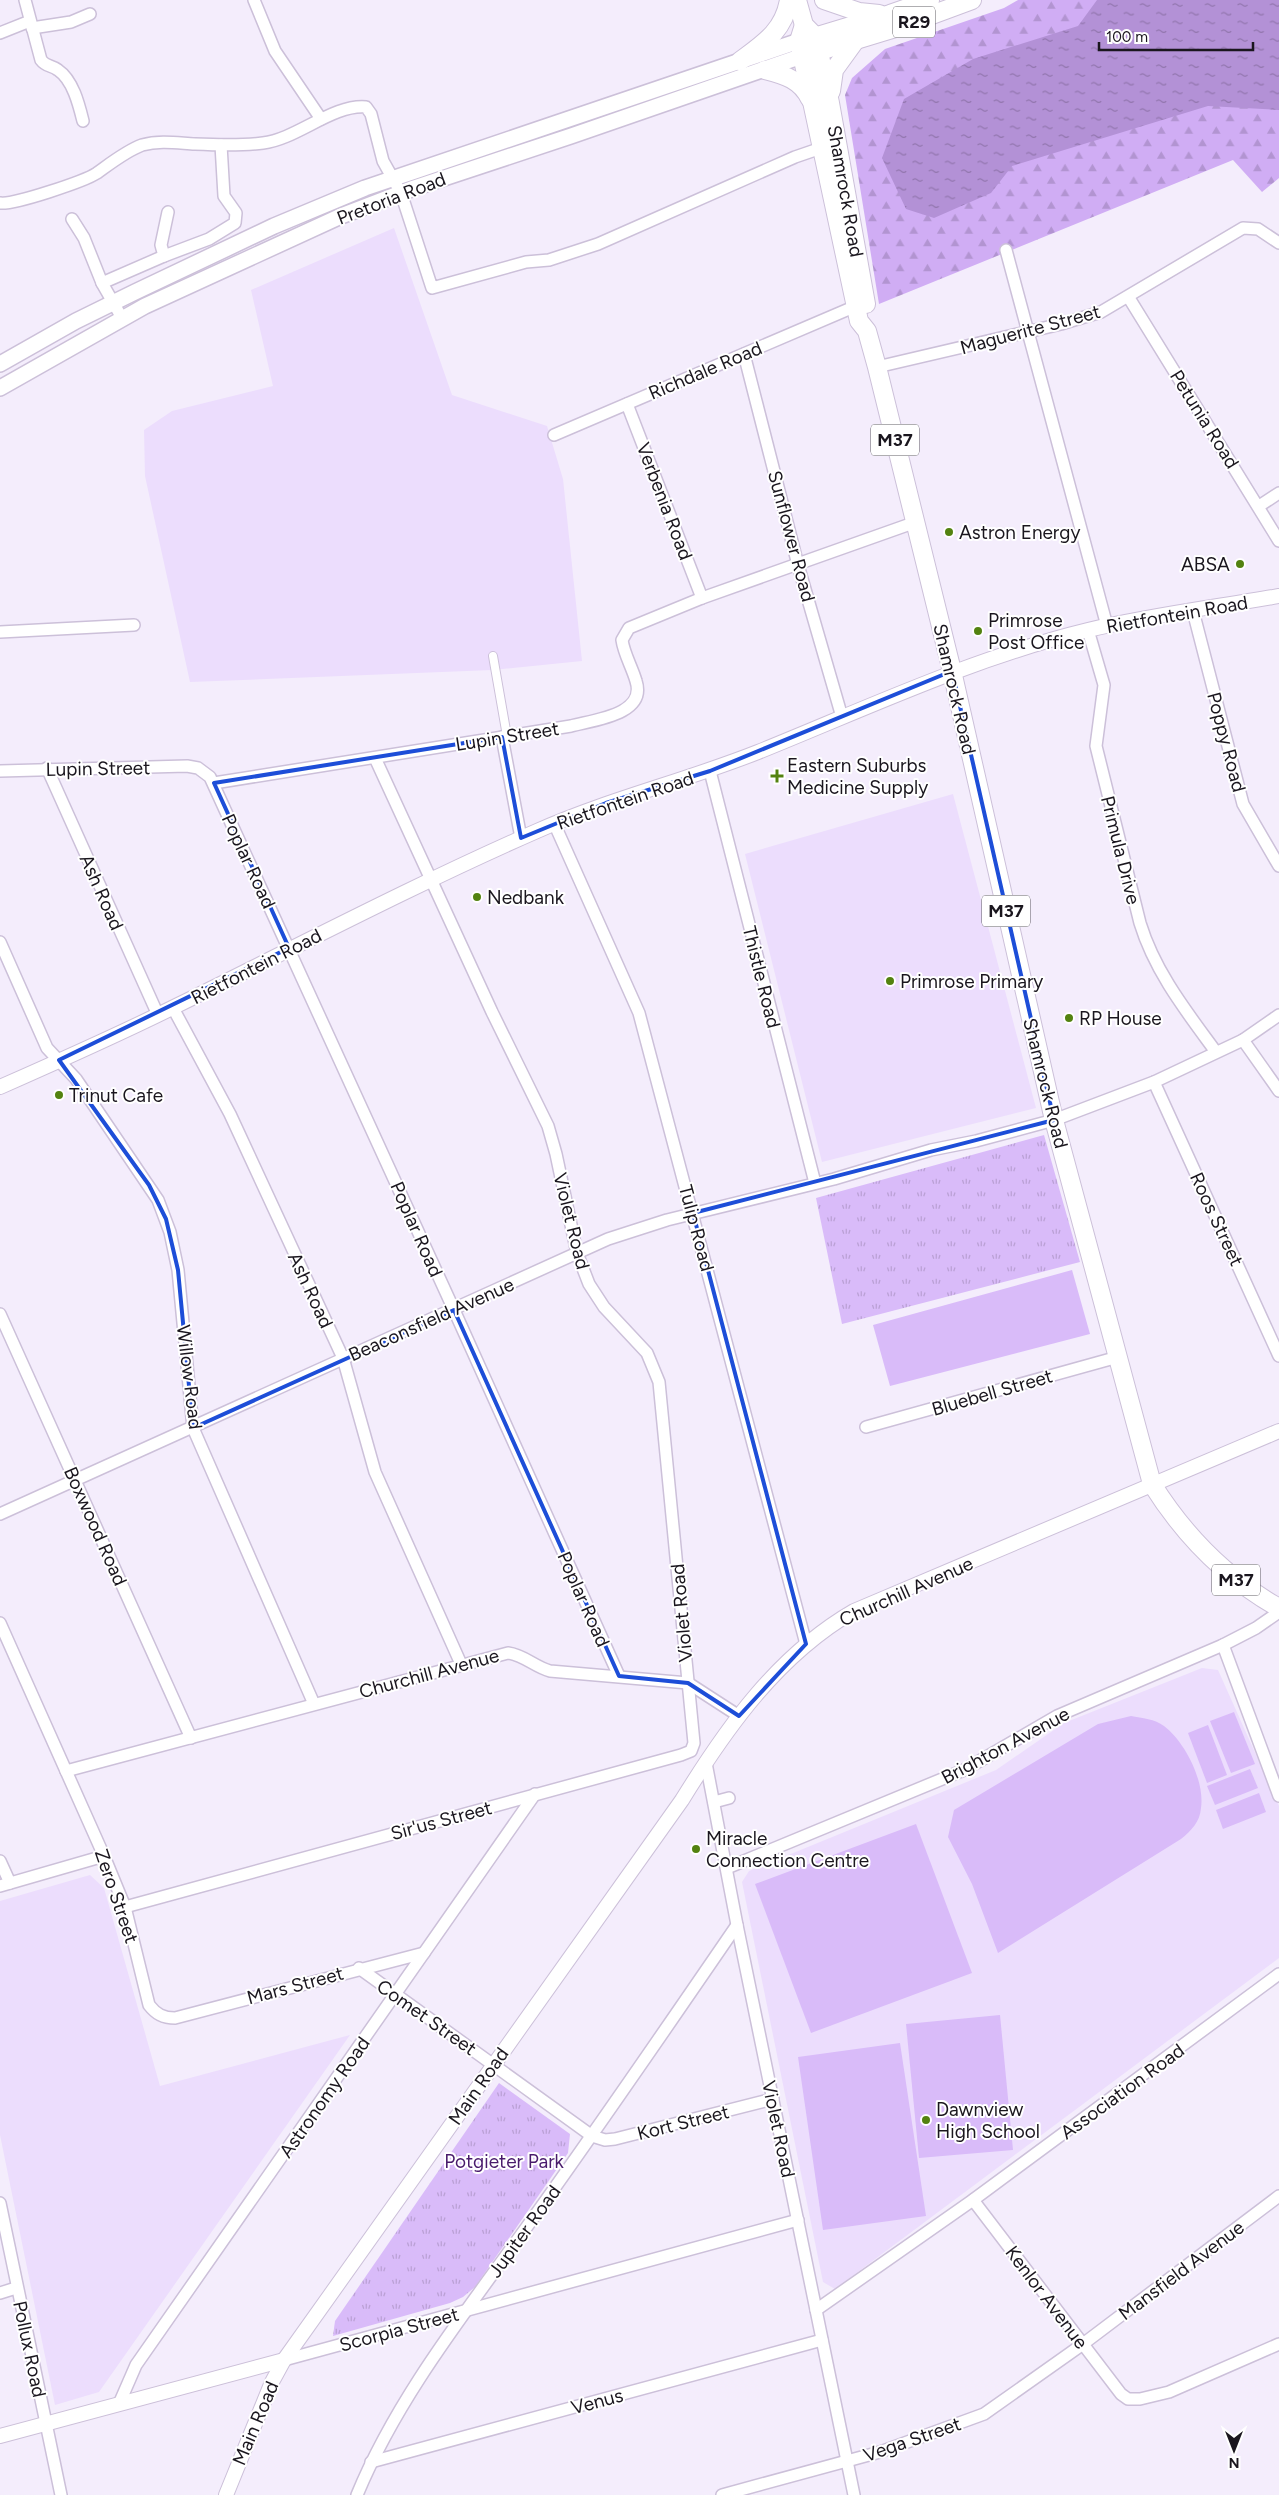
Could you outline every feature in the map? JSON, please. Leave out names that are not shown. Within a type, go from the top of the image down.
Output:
[{"type":"main road","points":[[740,61],[770,39],[785,17],[789,0]]},
{"type":"main road","name":"Shamrock Road","points":[[796,0],[808,42],[867,310],[866,331]]},
{"type":"main road","points":[[824,0],[859,12],[890,14]]},
{"type":"main road","name":"R29","points":[[808,42],[930,0]]},
{"type":"main road","name":"R29","points":[[808,42],[855,41],[972,0]]},
{"type":"main road","points":[[765,70],[796,81],[822,106],[834,70],[855,41]]},
{"type":"main road","name":"Pretoria Road","points":[[0,364],[76,321],[292,218],[393,178],[740,61],[808,42]]},
{"type":"main road","name":"Pretoria Road","points":[[0,388],[122,318],[264,251],[401,193],[765,70],[808,42]]},
{"type":"main road","name":"Shamrock Road","points":[[830,145],[859,321],[866,331],[877,367],[952,671],[1054,1120],[1152,1484],[1165,1505],[1198,1545],[1235,1580],[1279,1610]]},
{"type":"street","points":[[25,0],[41,60],[44,65],[58,69],[66,78],[78,103],[83,121]]},
{"type":"street","points":[[254,0],[275,50],[321,119]]},
{"type":"street","points":[[0,33],[31,24],[71,22],[90,14]]},
{"type":"street","points":[[0,203],[15,202],[89,177],[126,153],[146,144],[166,142],[221,145],[263,143],[299,132],[321,119],[355,108],[368,108],[383,161],[401,193],[432,288],[526,262],[549,260],[598,244],[830,145]]},
{"type":"street","points":[[102,284],[164,256],[209,239],[229,228],[236,220],[236,212],[224,196],[221,145]]},
{"type":"street","points":[[164,256],[161,245],[168,212]]},
{"type":"street","points":[[72,219],[87,244],[102,284],[122,318]]},
{"type":"street","name":"Maguerite Street","points":[[877,367],[1092,316],[1129,298],[1244,228],[1258,229],[1279,243]]},
{"type":"street","points":[[209,239],[216,254]]},
{"type":"street","points":[[1006,250],[1106,626]]},
{"type":"street","name":"Petunia Road","points":[[1129,298],[1279,540]]},
{"type":"street","name":"Richdale Road","points":[[554,435],[856,306]]},
{"type":"street","name":"Sunflower Road","points":[[744,354],[798,565],[842,717]]},
{"type":"street","name":"Verbenia Road","points":[[627,404],[702,598]]},
{"type":"street","points":[[1259,506],[1279,493]]},
{"type":"street","name":"Lupin Street","points":[[0,771],[47,768],[187,766],[198,768],[214,783],[571,726],[621,712],[629,707],[636,695],[637,683],[623,645],[625,632],[629,628],[702,598],[916,522]]},
{"type":"street","name":"Rietfontein Road","points":[[0,1087],[173,1008],[290,948],[432,879],[554,823],[634,793],[710,771],[952,671],[1088,630],[1279,596]]},
{"type":"street","name":"Poppy Road","points":[[1193,611],[1243,804],[1279,866]]},
{"type":"street","points":[[0,632],[134,626]]},
{"type":"street","name":"Primula Drive","points":[[1088,630],[1104,685],[1096,746],[1140,923],[1149,951],[1165,980],[1216,1052]]},
{"type":"street","points":[[493,656],[521,838]]},
{"type":"street","name":"Violet Road","points":[[375,758],[492,1012],[548,1126],[556,1154],[577,1253],[595,1295],[647,1353],[659,1382],[688,1683]]},
{"type":"street","name":"Ash Road","points":[[47,768],[158,1015]]},
{"type":"street","name":"Thistle Road","points":[[710,771],[815,1183]]},
{"type":"street","name":"Poplar Road","points":[[214,783],[619,1676]]},
{"type":"street","name":"Tulip Road","points":[[554,823],[639,1013],[693,1213],[748,1432],[806,1644]]},
{"type":"street","name":"Willow Road","points":[[0,942],[48,1048],[76,1079],[149,1185],[166,1219],[178,1270],[193,1428],[314,1704]]},
{"type":"street","name":"Ash Road","points":[[173,1008],[230,1114],[343,1358],[375,1472],[461,1664]]},
{"type":"street","name":"Beaconsfield Avenue","points":[[0,1514],[193,1428],[343,1358],[634,1229],[878,1167],[945,1154],[976,1141],[1054,1120],[1154,1082],[1243,1040],[1279,1015]]},
{"type":"street","points":[[1243,1040],[1279,1091]]},
{"type":"street","name":"Roos Street","points":[[1154,1082],[1279,1356]]},
{"type":"street","name":"Boxwood Road","points":[[0,1314],[191,1738]]},
{"type":"street","name":"Bluebell Street","points":[[866,1428],[1118,1357]]},
{"type":"street","name":"Churchill Avenue","points":[[66,1771],[508,1653],[515,1654],[536,1667],[550,1671],[688,1683],[738,1716],[770,1678],[806,1644],[854,1611],[1061,1525],[1152,1484],[1279,1431]]},
{"type":"street","name":"Brighton Avenue","points":[[726,1868],[964,1770],[1057,1716],[1223,1645],[1256,1628],[1279,1610]]},
{"type":"street","name":"Zero Street","points":[[0,1623],[125,1907],[149,2005],[154,2012],[166,2017]]},
{"type":"street","points":[[1223,1645],[1279,1796]]},
{"type":"street","name":"Sir'us Street","points":[[125,1907],[681,1755],[691,1751],[694,1737],[688,1683]]},
{"type":"street","name":"Main Road","points":[[226,2495],[268,2390],[284,2360],[678,1806],[738,1716]]},
{"type":"street","name":"Violet Road","points":[[706,1762],[737,1925],[854,2495]]},
{"type":"street","name":"Astronomy Road","points":[[119,2404],[136,2365],[535,1794]]},
{"type":"street","points":[[714,1802],[729,1798]]},
{"type":"street","points":[[0,1861],[5,1884],[104,1856]]},
{"type":"street","name":"Jupiter Road","points":[[357,2495],[370,2462],[392,2421],[737,1925]]},
{"type":"street","name":"Mars Street","points":[[166,2017],[175,2018],[359,1968],[424,1953]]},
{"type":"street","name":"Comet Street","points":[[359,1968],[395,1996],[494,2064],[592,2136]]},
{"type":"street","name":"Association Road","points":[[816,2310],[973,2200],[1279,1974]]},
{"type":"street","name":"Kort Street","points":[[592,2136],[605,2140],[615,2139],[773,2099]]},
{"type":"street","name":"Mansfield Avenue","points":[[1083,2344],[1279,2196]]},
{"type":"street","name":"Kenlor Avenue","points":[[973,2200],[1121,2394],[1128,2399],[1140,2400],[1169,2392],[1279,2344]]},
{"type":"street","name":"Pollux Road","points":[[0,2203],[16,2288],[61,2495]]},
{"type":"street","name":"Scorpia Street","points":[[0,2436],[798,2220]]},
{"type":"street","points":[[0,2293],[16,2288]]},
{"type":"street","name":"Venus","points":[[370,2462],[822,2340]]},
{"type":"street","name":"Vega Street","points":[[722,2495],[880,2452],[984,2414],[1083,2344]]},
{"type":"highlighted area","points":[[952,671],[1054,1120],[693,1213],[806,1644],[739,1716],[688,1683],[619,1676],[454,1310],[193,1428],[178,1270],[166,1219],[149,1185],[59,1060],[289,948],[214,783],[502,737],[521,838],[606,803],[710,771]]},
{"type":"shaded area","points":[[394,228],[452,395],[547,426],[563,479],[582,661],[492,670],[190,682],[145,476],[144,430],[172,411],[273,386],[251,290]]},
{"type":"shaded area","name":"Primrose Primary","points":[[953,794],[1036,1108],[822,1162],[745,854]]},
{"type":"shaded area","name":"Dawnview High School","points":[[1202,1668],[1218,1670],[1279,1806],[1279,1958],[835,2289],[823,2282],[742,1882],[749,1871],[996,1770],[1064,1723]]},
{"type":"shaded area","points":[[90,1875],[104,1888],[160,2086],[350,2035],[99,2392],[55,2405],[0,2135],[0,1901]]},
{"type":"green space","points":[[1018,0],[1279,0],[1279,178],[1262,192],[1233,160],[879,304],[845,95],[852,78],[885,49],[1004,8]]},
{"type":"green space","points":[[1044,1135],[1080,1262],[842,1324],[816,1198]]},
{"type":"green space","points":[[1072,1270],[1090,1334],[890,1386],[873,1325]]},
{"type":"green space","points":[[1234,1712],[1255,1764],[1231,1773],[1210,1721]]},
{"type":"green space","points":[[1131,1716],[1148,1719],[1164,1726],[1172,1733],[1186,1752],[1197,1774],[1200,1786],[1201,1808],[1197,1822],[1181,1839],[998,1953],[972,1884],[948,1837],[954,1810],[1098,1724]]},
{"type":"green space","points":[[1208,1725],[1227,1775],[1207,1783],[1188,1733]]},
{"type":"green space","points":[[1250,1769],[1258,1788],[1215,1805],[1207,1786]]},
{"type":"green space","points":[[1259,1793],[1266,1812],[1223,1829],[1216,1810]]},
{"type":"green space","points":[[916,1824],[972,1973],[811,2033],[755,1884]]},
{"type":"green space","points":[[1000,2015],[1013,2150],[919,2158],[906,2024]]},
{"type":"green space","points":[[900,2043],[926,2216],[823,2230],[798,2057]]},
{"type":"green space","name":"Potgieter Park","points":[[499,2083],[570,2134],[568,2153],[475,2287],[463,2297],[450,2303],[333,2336],[335,2321]]},
{"type":"water","points":[[1097,0],[1279,0],[1279,110],[1208,106],[1012,166],[991,193],[934,218],[906,209],[882,158],[904,99],[973,59],[1078,26]]},
{"type":"place","name":"Astron Energy","points":[[949,532]]},
{"type":"place","name":"ABSA","points":[[1240,564]]},
{"type":"place","name":"Primrose Post Office","points":[[978,631]]},
{"type":"place","name":"Eastern Suburbs Medicine Supply","points":[[777,776]]},
{"type":"place","name":"Nedbank","points":[[477,897]]},
{"type":"place","name":"Primrose Primary","points":[[890,981]]},
{"type":"place","name":"RP House","points":[[1069,1018]]},
{"type":"place","name":"Trinut Cafe","points":[[59,1095]]},
{"type":"place","name":"Miracle Connection Centre","points":[[696,1849]]},
{"type":"place","name":"Dawnview High School","points":[[926,2120]]}]
